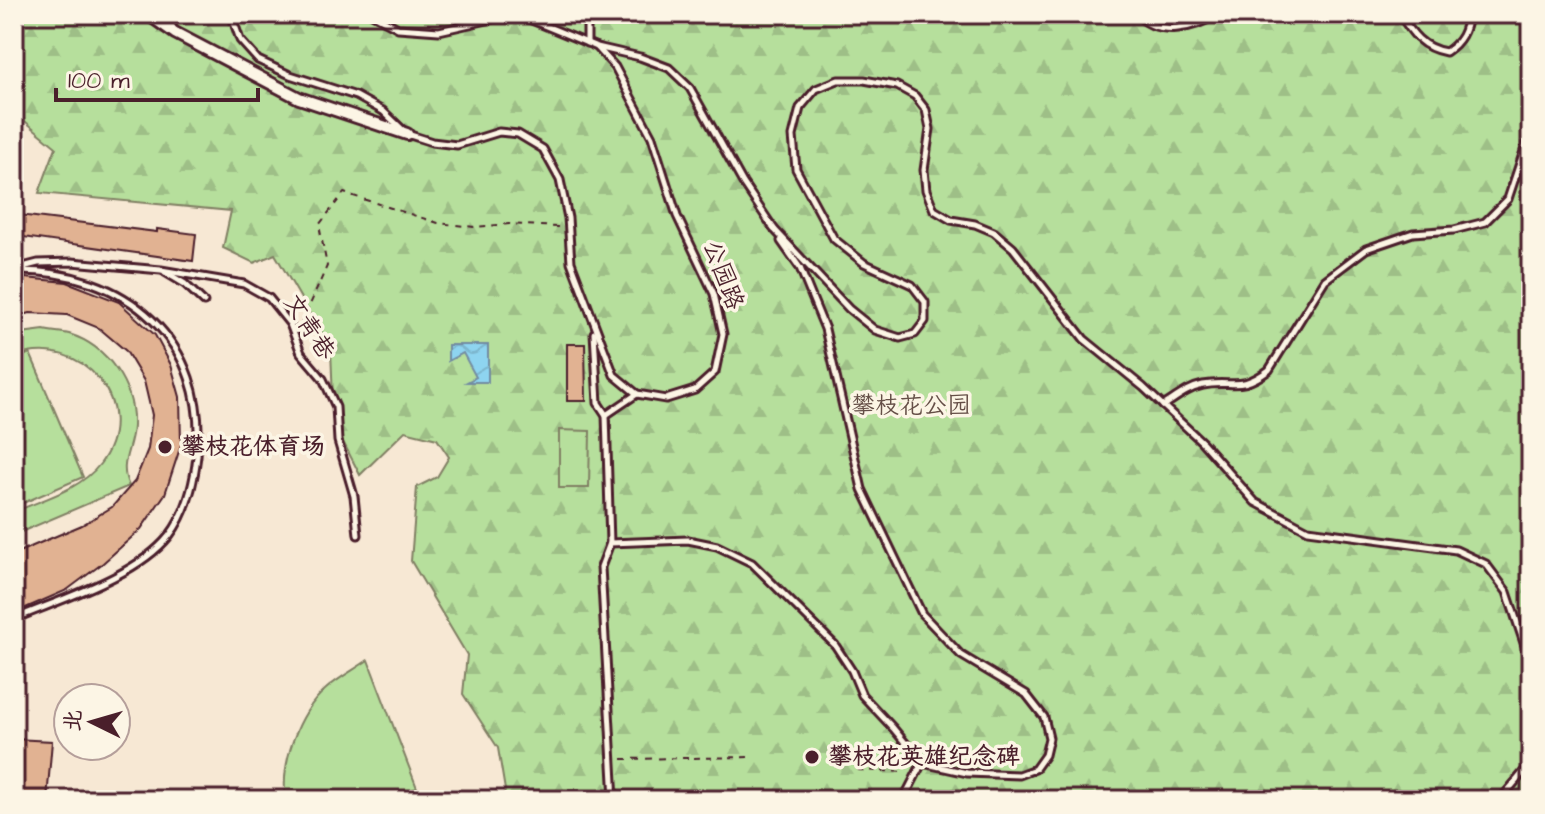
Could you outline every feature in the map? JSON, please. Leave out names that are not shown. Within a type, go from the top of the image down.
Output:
[{"type":"street","points":[[148,14],[175,33],[299,98],[407,134]]},
{"type":"lane","points":[[166,14],[175,33]]},
{"type":"lane","points":[[231,14],[240,40],[258,60],[290,75],[356,96],[383,111],[407,134],[432,142],[457,145],[499,132],[518,134],[543,149],[560,180],[569,227],[571,262],[594,327],[614,375],[637,394],[606,415]]},
{"type":"lane","points":[[372,14],[398,28],[439,31],[501,17],[547,14]]},
{"type":"lane","points":[[587,43],[587,25],[592,14]]},
{"type":"lane","points":[[1137,14],[1143,20],[1173,30],[1203,23],[1216,14]]},
{"type":"lane","points":[[1400,14],[1414,37],[1430,49],[1446,52],[1458,44],[1468,14]]},
{"type":"lane","points":[[524,17],[597,47],[640,57],[669,68],[690,88],[743,183],[800,268],[825,329],[862,489],[922,614],[961,655],[1026,694],[1044,717],[1049,738],[1045,755],[1035,769],[1019,775],[967,773],[922,763],[862,695],[852,671],[835,645],[752,563],[717,546],[688,540],[610,543]]},
{"type":"lane","name":"公园路","points":[[597,47],[615,67],[652,137],[677,216],[714,294],[723,334],[715,372],[695,390],[666,399],[637,394]]},
{"type":"lane","points":[[773,228],[849,309],[875,330],[900,338],[915,334],[925,321],[925,302],[912,285],[864,263],[834,239],[796,169],[793,136],[800,108],[816,89],[838,80],[864,80],[897,86],[915,96],[926,110],[930,129],[924,170],[926,190],[934,210],[951,220],[975,224],[994,232],[1013,248],[1084,339],[1202,442],[1255,502],[1308,530],[1456,550],[1486,564],[1507,592],[1525,646],[1531,681]]},
{"type":"lane","points":[[1163,406],[1191,388],[1207,384],[1235,385],[1255,380],[1269,370],[1325,280],[1366,249],[1413,233],[1454,230],[1485,222],[1508,199],[1531,130]]},
{"type":"lane","name":"文青巷","points":[[14,270],[38,263],[72,262],[161,270],[244,284],[269,298],[290,324],[301,353],[323,379],[336,407],[338,441],[354,496],[358,535]]},
{"type":"lane","points":[[14,270],[45,271],[90,281],[132,301],[162,329],[183,363],[195,400],[199,435],[195,473],[186,505],[169,536],[146,557],[114,576],[14,619]]},
{"type":"lane","points":[[161,270],[185,284],[204,302]]},
{"type":"lane","points":[[594,327],[598,403],[606,415],[610,543],[601,567],[614,800]]},
{"type":"lane","points":[[903,800],[922,763]]},
{"type":"lane","points":[[1500,800],[1531,763]]},
{"type":"path","points":[[295,336],[327,266],[319,225],[344,193],[438,223],[474,227],[509,224],[569,227]]},
{"type":"path","points":[[613,759],[754,757]]},
{"type":"path","points":[[858,770],[915,773]]},
{"type":"green space","name":"攀枝花公园","points":[[14,14],[1531,14],[1531,800],[503,800],[505,790],[498,748],[463,694],[467,655],[411,561],[417,487],[437,477],[449,457],[437,439],[405,431],[360,475],[334,424],[331,350],[275,254],[254,263],[223,248],[231,211],[39,193],[56,147],[14,112]]},
{"type":"green space","points":[[44,330],[69,334],[96,348],[124,382],[133,426],[125,470],[129,486],[14,535],[14,512],[82,481],[100,464],[112,442],[115,419],[110,398],[99,379],[83,364],[62,355],[39,352],[14,357],[14,334]]},
{"type":"green space","points":[[30,353],[83,477],[14,507],[14,360]]},
{"type":"green space","points":[[559,430],[590,431],[589,488],[559,488]]},
{"type":"green space","points":[[368,660],[417,788],[387,800],[286,800],[289,755],[307,711],[331,685]]},
{"type":"water","points":[[448,345],[488,345],[488,382],[467,382],[476,377],[463,353],[448,361]]},
{"type":"building","points":[[19,215],[196,234],[193,261],[16,236]]},
{"type":"building","name":"攀枝花体育场","points":[[14,277],[67,282],[119,302],[155,335],[171,365],[180,397],[181,445],[165,494],[141,529],[67,590],[14,613],[14,554],[82,525],[112,507],[135,481],[148,449],[152,415],[144,381],[126,351],[99,328],[67,315],[30,313],[14,318]]},
{"type":"building","points":[[567,344],[585,344],[586,401],[567,401]]},
{"type":"building","points":[[14,739],[52,741],[47,799],[14,796]]},
{"type":"place","name":"攀枝花体育场","points":[[165,447]]},
{"type":"place","name":"攀枝花英雄纪念碑","points":[[812,757]]}]
